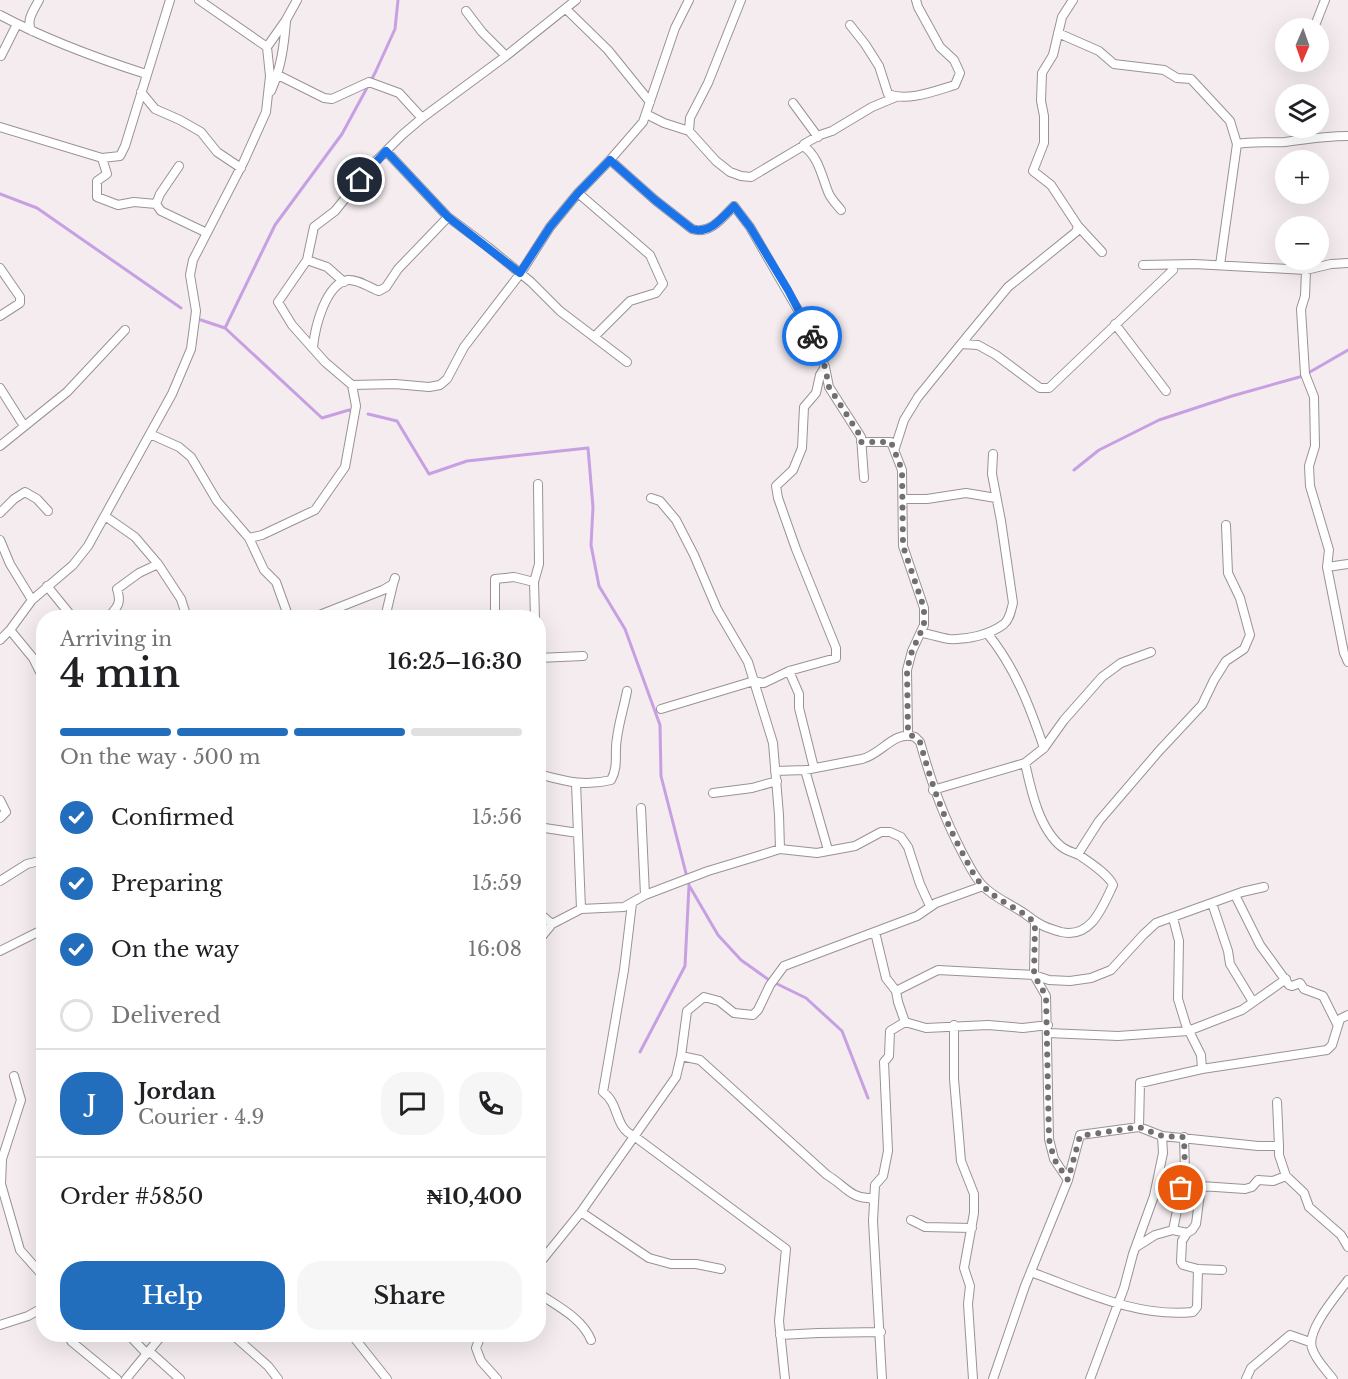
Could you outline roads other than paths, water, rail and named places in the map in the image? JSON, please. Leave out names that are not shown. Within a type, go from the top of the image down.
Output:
[{"type":"street","points":[[33,32],[29,28],[29,20],[39,0]]},
{"type":"street","points":[[0,128],[102,158],[120,156],[170,0]]},
{"type":"street","points":[[199,0],[267,47]]},
{"type":"street","points":[[0,640],[32,600],[73,565],[88,546],[172,394],[191,349],[195,311],[190,275],[193,260],[241,168],[266,112],[270,76],[267,47],[297,0]]},
{"type":"street","points":[[249,538],[262,535],[315,510],[345,467],[356,406],[352,385],[325,362],[292,325],[278,303],[307,260],[314,227],[335,211],[386,151],[422,118],[506,56],[576,0]]},
{"type":"street","points":[[352,385],[394,384],[429,387],[440,385],[447,379],[464,347],[520,273],[550,227],[643,122],[675,28],[688,0]]},
{"type":"street","points":[[689,131],[690,118],[708,83],[741,0]]},
{"type":"street","points":[[646,114],[689,131],[716,161],[730,172],[751,177],[818,136],[832,131],[872,107],[896,97],[929,93],[955,85],[960,73],[954,60],[940,47],[916,0]]},
{"type":"street","points":[[1073,0],[1062,17],[1053,55],[1042,73],[1041,101],[1044,116],[1044,142],[1033,171],[1051,185],[1078,226],[1102,252]]},
{"type":"street","points":[[1318,18],[1325,0]]},
{"type":"street","points":[[566,9],[608,50],[650,102]]},
{"type":"street","points":[[466,11],[482,32],[506,56]]},
{"type":"street","points":[[0,15],[33,32],[96,58],[146,74]]},
{"type":"street","points":[[269,94],[278,75],[286,20]]},
{"type":"street","points":[[1,56],[17,24]]},
{"type":"street","points":[[849,25],[879,66],[888,94],[896,97]]},
{"type":"street","points":[[1058,33],[1099,51],[1114,64],[1164,70],[1177,78],[1191,79],[1230,121],[1237,144],[1220,265]]},
{"type":"street","points":[[278,75],[324,99],[332,99],[369,82],[399,93],[422,118]]},
{"type":"street","points":[[141,92],[155,109],[201,132],[217,152],[241,168]]},
{"type":"street","points":[[792,103],[818,136]]},
{"type":"street","points":[[1237,144],[1287,141],[1320,136],[1348,136]]},
{"type":"street","points":[[803,146],[810,150],[823,174],[830,195],[841,210]]},
{"type":"street","points":[[386,151],[448,217],[520,273],[560,310],[627,362]]},
{"type":"street","points":[[102,158],[107,174],[98,182],[97,197],[118,205],[134,202],[156,204],[161,211],[207,233]]},
{"type":"street","points":[[610,160],[692,229],[699,231],[707,229],[719,222],[734,206],[750,227],[788,290],[809,329],[825,367],[829,387],[861,437],[864,478]]},
{"type":"street","points":[[156,204],[159,194],[179,166]]},
{"type":"street","points":[[578,193],[650,255],[663,284],[656,293],[630,301],[594,337]]},
{"type":"street","points":[[312,347],[323,307],[339,284],[355,280],[379,291],[386,287],[398,269],[448,217]]},
{"type":"street","points":[[895,448],[904,420],[918,397],[985,313],[1008,287],[1076,232],[1078,226]]},
{"type":"street","points":[[307,260],[327,267],[344,282]]},
{"type":"street","points":[[1329,264],[1348,263]]},
{"type":"street","points":[[1143,265],[1220,265],[1275,268]]},
{"type":"street","points":[[0,268],[20,297],[20,303],[0,316]]},
{"type":"street","points":[[961,344],[978,345],[996,355],[1040,388],[1049,388],[1173,270]]},
{"type":"street","points":[[1306,270],[1305,296],[1301,309],[1305,374],[1314,397],[1315,446],[1310,466],[1310,486],[1329,550],[1327,567],[1344,653],[1348,662]]},
{"type":"street","points":[[1115,324],[1166,391]]},
{"type":"street","points":[[0,446],[67,392],[125,330]]},
{"type":"street","points":[[661,709],[754,681],[764,683],[789,671],[836,658],[836,648],[796,549],[776,486],[793,470],[801,448],[804,406],[816,393],[820,375],[825,367]]},
{"type":"street","points":[[0,388],[24,426]]},
{"type":"street","points":[[150,434],[179,447],[191,457],[217,501],[249,538],[264,570],[276,582],[286,610]]},
{"type":"street","points":[[861,442],[891,442],[902,470],[903,546],[924,608],[924,625],[912,651],[907,670],[908,734]]},
{"type":"street","points":[[921,633],[948,639],[969,638],[987,633],[1004,624],[1010,615],[1013,603],[992,474],[993,454]]},
{"type":"street","points":[[535,610],[534,582],[539,564],[538,484]]},
{"type":"street","points":[[0,513],[25,492],[37,499],[48,511]]},
{"type":"street","points":[[903,499],[927,499],[966,493],[996,498]]},
{"type":"street","points":[[651,498],[660,501],[676,520],[717,609],[748,662],[773,743],[780,849]]},
{"type":"street","points":[[105,516],[135,537],[158,564],[181,599],[184,610]]},
{"type":"street","points":[[1078,854],[1099,821],[1159,750],[1202,705],[1226,661],[1244,649],[1250,635],[1240,598],[1228,573],[1227,525]]},
{"type":"street","points":[[0,540],[10,564],[32,600]]},
{"type":"street","points":[[115,610],[120,598],[117,589],[158,564]]},
{"type":"street","points":[[1327,567],[1348,564]]},
{"type":"street","points":[[495,610],[495,579],[514,578],[534,582]]},
{"type":"street","points":[[332,610],[383,590],[394,581],[387,610]]},
{"type":"street","points":[[47,586],[66,610]]},
{"type":"street","points":[[10,630],[36,664]]},
{"type":"street","points":[[987,633],[1002,652],[1021,687],[1044,748]]},
{"type":"street","points":[[933,790],[1025,763],[1044,748],[1064,720],[1102,677],[1122,663],[1151,652]]},
{"type":"street","points":[[546,658],[584,656]]},
{"type":"street","points":[[789,671],[799,694],[809,769],[828,850]]},
{"type":"street","points":[[546,776],[576,783],[596,784],[611,780],[615,773],[616,740],[627,691]]},
{"type":"street","points":[[775,771],[809,769],[868,758],[894,739],[908,734],[915,737],[920,742],[933,790],[951,830],[983,886],[1044,928],[1071,934],[1083,930],[1098,915],[1113,885],[1109,877],[1078,854],[1063,848],[1050,835],[1034,800],[1025,763]]},
{"type":"street","points":[[713,793],[752,788],[777,781]]},
{"type":"street","points":[[576,783],[582,909]]},
{"type":"street","points":[[0,800],[6,812],[0,818]]},
{"type":"street","points":[[641,808],[645,895]]},
{"type":"street","points":[[546,828],[578,832]]},
{"type":"street","points":[[546,931],[552,924],[582,909],[624,907],[645,895],[720,867],[780,849],[817,853],[855,846],[881,832],[890,832],[901,837],[908,847],[930,906]]},
{"type":"street","points":[[0,881],[27,864],[36,862]]},
{"type":"street","points":[[546,1255],[581,1212],[676,1077],[687,1011],[704,997],[719,1001],[734,1013],[753,1015],[784,966],[917,916],[930,906],[983,886]]},
{"type":"street","points":[[896,991],[938,970],[1034,975],[1049,980],[1070,981],[1091,978],[1111,970],[1156,923],[1264,887]]},
{"type":"street","points":[[1235,895],[1260,945],[1289,985],[1300,983],[1304,989],[1323,996],[1337,1024]]},
{"type":"street","points":[[632,903],[624,970],[603,1092],[615,1107],[619,1122],[626,1133],[634,1136],[786,1249],[779,1321],[785,1379]]},
{"type":"street","points":[[1212,903],[1230,964],[1254,1002]]},
{"type":"street","points":[[1173,918],[1179,941],[1178,999],[1188,1030],[1201,1055],[1202,1069]]},
{"type":"street","points":[[546,919],[552,924]]},
{"type":"street","points":[[1035,923],[1034,975],[1046,996],[1049,1139],[1054,1159],[1068,1180]]},
{"type":"street","points":[[875,932],[886,978],[896,991],[905,1022]]},
{"type":"street","points":[[0,951],[36,933]]},
{"type":"street","points":[[882,1379],[873,1221],[875,1185],[883,1176],[888,1151],[884,1062],[889,1056],[890,1032],[905,1022],[926,1028],[954,1025],[1048,1029],[1118,1036],[1188,1030],[1242,1010],[1286,979]]},
{"type":"street","points":[[1139,1127],[1140,1083],[1202,1069],[1327,1050],[1332,1045],[1340,1019],[1348,1015]]},
{"type":"street","points":[[954,1025],[956,1107],[961,1161],[974,1194],[972,1228],[964,1268],[970,1286],[968,1304],[973,1379]]},
{"type":"street","points":[[681,1056],[700,1060],[827,1176],[839,1182],[848,1192],[861,1199],[870,1198],[874,1201]]},
{"type":"street","points":[[14,1076],[21,1100],[1,1159],[1,1184],[20,1250],[36,1269]]},
{"type":"street","points":[[1277,1102],[1279,1155],[1286,1176],[1304,1193],[1309,1207],[1341,1235],[1348,1247]]},
{"type":"street","points":[[993,1379],[1031,1272],[1068,1180],[1080,1136],[1139,1127],[1162,1136],[1258,1146],[1280,1146]]},
{"type":"street","points":[[1090,1379],[1154,1196],[1162,1153],[1162,1136]]},
{"type":"street","points":[[1173,1230],[1185,1171],[1184,1137]]},
{"type":"street","points":[[1222,1270],[1186,1267],[1181,1262],[1182,1241],[1196,1224],[1201,1186],[1245,1189],[1252,1187],[1258,1180],[1273,1181],[1286,1176]]},
{"type":"street","points":[[581,1212],[649,1258],[671,1264],[696,1264],[722,1269]]},
{"type":"street","points":[[911,1220],[925,1227],[972,1228]]},
{"type":"street","points":[[1136,1247],[1155,1235],[1173,1230],[1187,1233]]},
{"type":"street","points":[[1031,1272],[1118,1304],[1154,1312],[1193,1312],[1197,1307],[1198,1269]]},
{"type":"street","points":[[1333,1379],[1312,1352],[1310,1342],[1319,1321],[1348,1280]]},
{"type":"street","points":[[546,1299],[571,1316],[588,1333],[591,1340]]},
{"type":"street","points":[[0,1325],[36,1312]]},
{"type":"street","points":[[780,1335],[881,1332]]},
{"type":"street","points":[[1246,1379],[1251,1368],[1290,1335],[1310,1342]]},
{"type":"street","points":[[72,1342],[117,1379]]},
{"type":"street","points":[[136,1342],[180,1379]]},
{"type":"street","points":[[126,1379],[157,1342]]},
{"type":"street","points":[[241,1342],[268,1366],[278,1379]]},
{"type":"street","points":[[358,1342],[387,1379]]},
{"type":"street","points":[[478,1342],[476,1348],[481,1361],[497,1379]]},
{"type":"waterway","points":[[225,328],[275,225],[342,134],[375,73],[395,29],[398,0]]},
{"type":"waterway","points":[[0,194],[37,208],[181,308]]},
{"type":"waterway","points":[[201,320],[225,328],[322,418],[349,410],[353,411]]},
{"type":"waterway","points":[[1074,470],[1099,450],[1159,420],[1303,376],[1348,350]]},
{"type":"waterway","points":[[368,414],[397,421],[429,474],[467,461],[588,448],[593,507],[591,545],[599,586],[625,629],[660,725],[661,776],[689,885],[685,966],[640,1052]]},
{"type":"waterway","points":[[690,887],[718,935],[741,960],[769,980],[806,998],[842,1031],[868,1098]]}]
